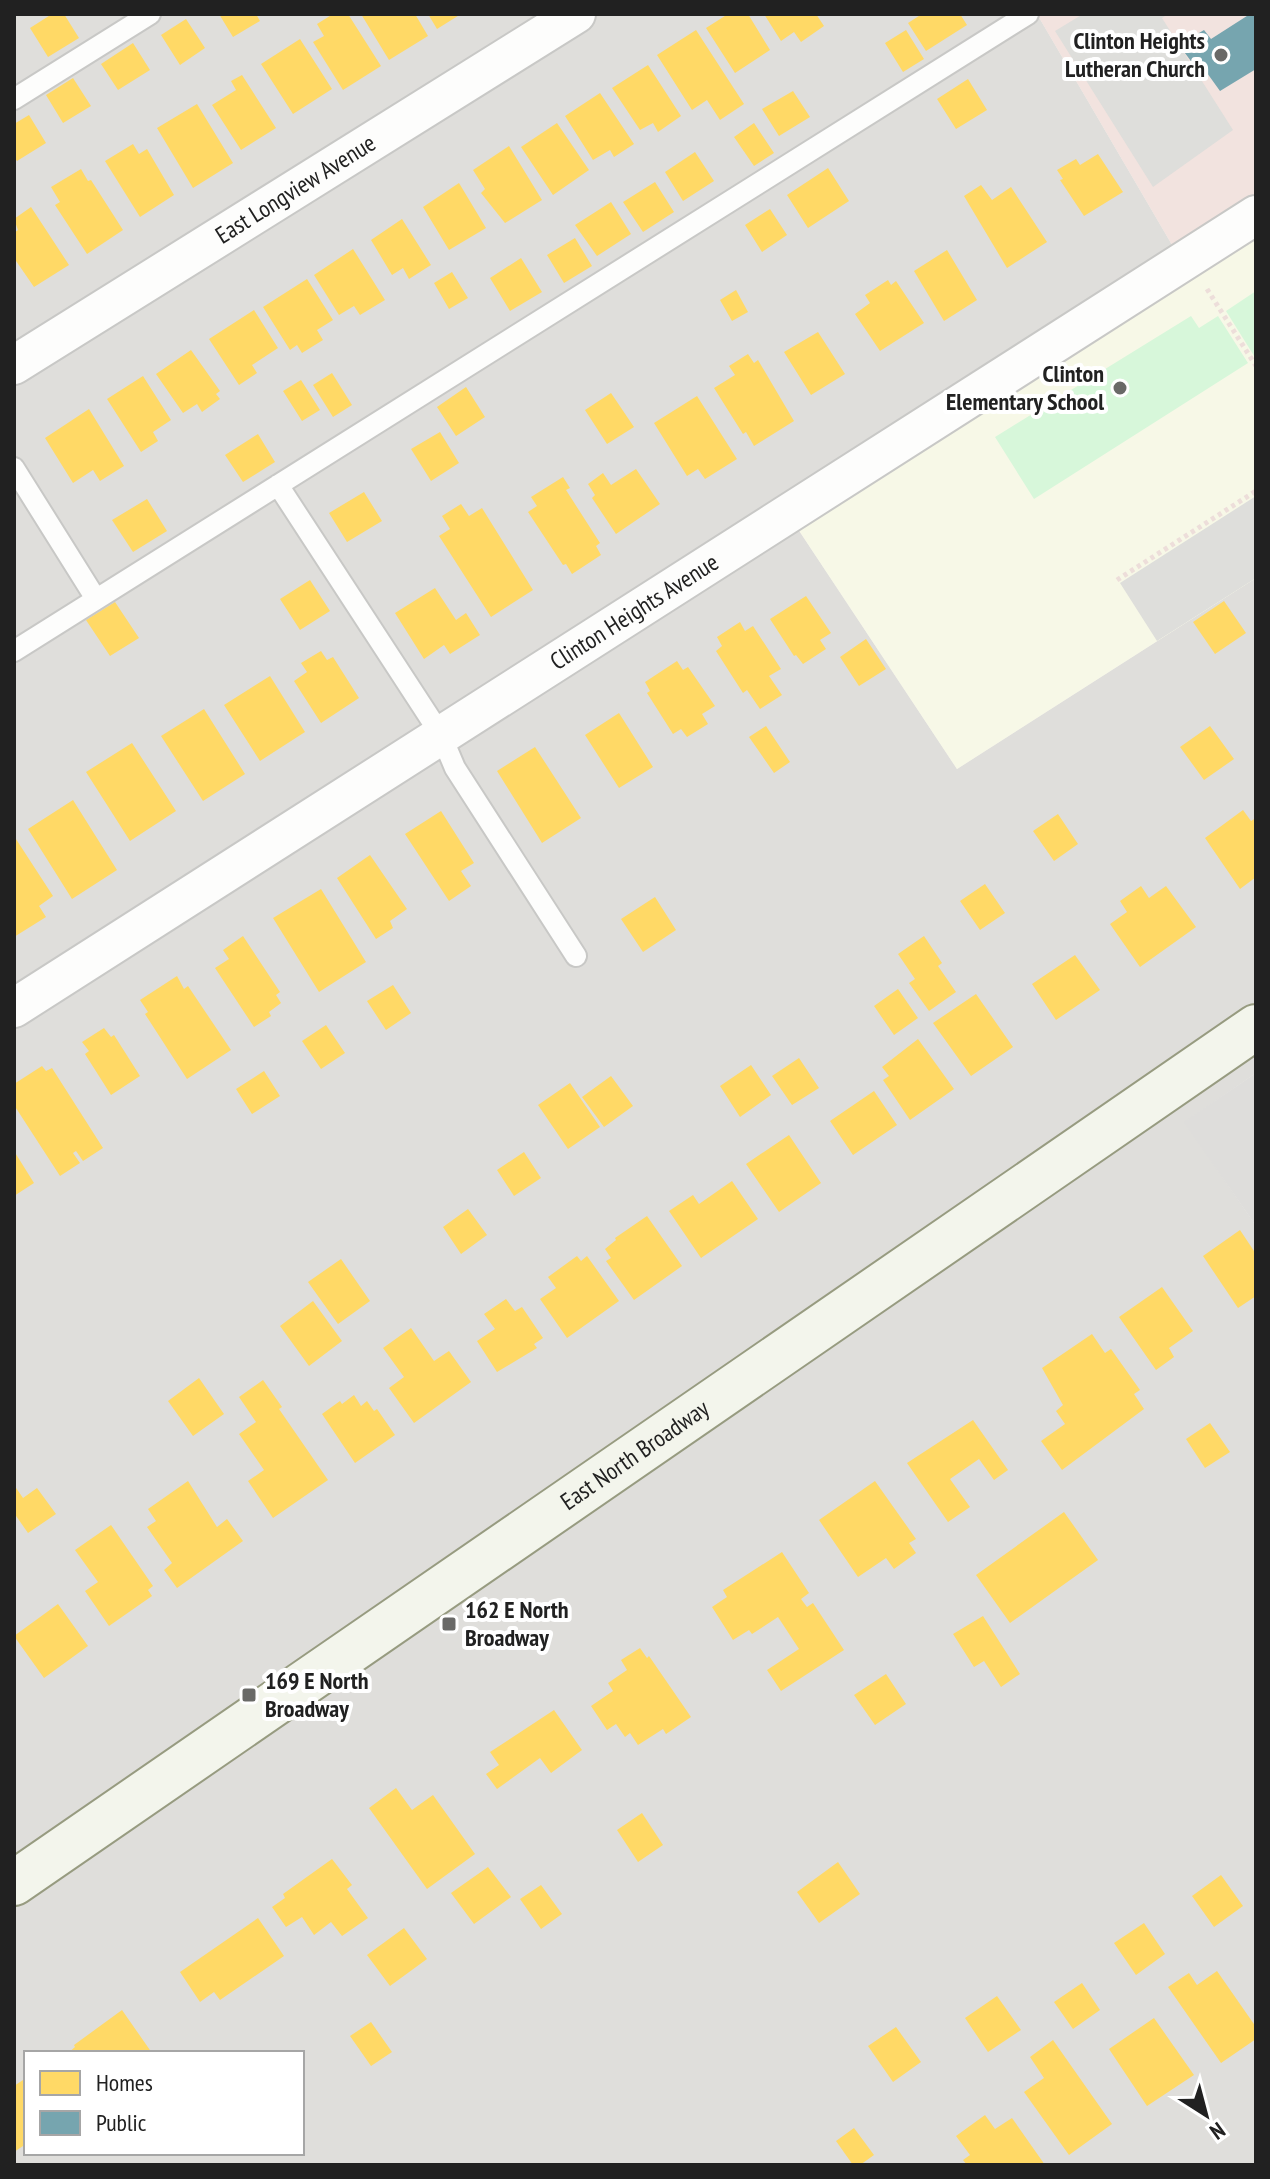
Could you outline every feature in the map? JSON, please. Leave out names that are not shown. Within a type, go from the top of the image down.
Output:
[{"type":"main road","name":"East North Broadway","points":[[14,1883],[1256,1027]]},
{"type":"street","name":"East Longview Avenue","points":[[14,365],[576,14]]},
{"type":"street","name":"Clinton Heights Avenue","points":[[14,1008],[1256,215]]},
{"type":"lane","points":[[14,99],[150,14]]},
{"type":"lane","points":[[14,651],[1028,14]]},
{"type":"lane","points":[[14,468],[96,599]]},
{"type":"lane","points":[[278,485],[441,735],[462,779],[576,956]]},
{"type":"path","points":[[1202,282],[1256,366]]},
{"type":"path","points":[[1117,580],[1256,491]]},
{"type":"shaded area","points":[[14,14],[1037,14],[1182,262],[788,514],[957,769],[1256,578],[1256,1073],[1185,1122],[1256,1226],[1256,2165],[14,2165]]},
{"type":"shaded area","points":[[1037,14],[1256,14],[1256,215],[1182,262]]},
{"type":"shaded area","points":[[1083,14],[1168,14],[1162,18],[1233,130],[1153,187],[1055,31]]},
{"type":"shaded area","name":"Clinton Elementary School","points":[[1256,215],[1256,578],[957,769],[788,514]]},
{"type":"shaded area","points":[[1256,496],[1256,578],[1157,641],[1120,583]]},
{"type":"shaded area","points":[[1256,1073],[1256,1226],[1184,1122]]},
{"type":"green space","points":[[1256,291],[1256,359],[1226,311]]},
{"type":"green space","points":[[1191,316],[1199,328],[1218,316],[1248,363],[1034,499],[995,437]]},
{"type":"building: Homes","points":[[52,14],[64,14],[79,38],[48,57],[30,28]]},
{"type":"building: Homes","points":[[219,14],[256,14],[260,21],[233,37]]},
{"type":"building: Homes","points":[[333,14],[348,14],[381,66],[343,90],[313,42],[324,36],[317,24]]},
{"type":"building: Homes","points":[[361,14],[415,14],[428,36],[389,60]]},
{"type":"building: Homes","points":[[428,14],[461,14],[437,29]]},
{"type":"building: Homes","points":[[728,14],[748,14],[770,50],[735,73],[706,28]]},
{"type":"building: Homes","points":[[764,14],[816,14],[824,26],[801,42],[794,32],[781,41]]},
{"type":"building: Homes","points":[[922,14],[960,14],[967,25],[926,51],[908,23]]},
{"type":"building: Homes","points":[[186,19],[205,48],[180,65],[161,35]]},
{"type":"building: Homes","points":[[696,30],[744,104],[720,120],[707,100],[692,110],[657,55]]},
{"type":"building: Homes","points":[[906,30],[924,59],[903,72],[885,43]]},
{"type":"building: Homes","points":[[300,39],[332,89],[293,114],[261,64]]},
{"type":"building: Homes","points":[[133,43],[150,70],[118,90],[101,64]]},
{"type":"building: Homes","points":[[648,65],[681,116],[658,132],[653,123],[640,130],[612,88]]},
{"type":"building: Homes","points":[[242,75],[276,128],[241,150],[212,105],[236,90],[231,81]]},
{"type":"building: Homes","points":[[73,78],[91,106],[63,123],[46,95]]},
{"type":"building: Homes","points":[[968,79],[987,110],[956,129],[937,99]]},
{"type":"building: Homes","points":[[793,91],[810,117],[779,136],[762,109]]},
{"type":"building: Homes","points":[[600,93],[634,144],[614,157],[610,150],[593,160],[565,116]]},
{"type":"building: Homes","points":[[197,104],[233,163],[193,188],[157,128]]},
{"type":"building: Homes","points":[[29,115],[46,143],[17,161],[14,157],[14,124]]},
{"type":"building: Homes","points":[[557,123],[589,170],[553,195],[521,147]]},
{"type":"building: Homes","points":[[754,123],[774,153],[754,166],[734,137]]},
{"type":"building: Homes","points":[[133,144],[139,154],[147,149],[174,195],[140,217],[105,161]]},
{"type":"building: Homes","points":[[509,146],[542,200],[505,223],[481,193],[485,189],[473,170]]},
{"type":"building: Homes","points":[[695,152],[714,181],[683,201],[665,172]]},
{"type":"building: Homes","points":[[1098,154],[1123,192],[1084,216],[1060,180],[1063,179],[1057,170],[1076,159],[1080,165]]},
{"type":"building: Homes","points":[[828,168],[849,201],[808,228],[787,195]]},
{"type":"building: Homes","points":[[81,169],[123,230],[87,254],[55,205],[60,202],[51,187]]},
{"type":"building: Homes","points":[[655,182],[674,212],[643,232],[623,202]]},
{"type":"building: Homes","points":[[459,183],[486,228],[449,250],[423,207]]},
{"type":"building: Homes","points":[[981,185],[992,200],[1011,187],[1047,242],[1007,268],[964,196]]},
{"type":"building: Homes","points":[[611,202],[631,234],[597,256],[575,225]]},
{"type":"building: Homes","points":[[31,207],[69,265],[34,287],[14,258],[14,233],[18,230],[14,219]]},
{"type":"building: Homes","points":[[770,209],[787,235],[762,252],[745,225]]},
{"type":"building: Homes","points":[[402,219],[431,265],[409,279],[403,268],[392,275],[371,240]]},
{"type":"building: Homes","points":[[575,238],[592,266],[564,283],[547,255]]},
{"type":"building: Homes","points":[[353,249],[385,300],[360,315],[354,306],[339,315],[314,275]]},
{"type":"building: Homes","points":[[947,250],[977,300],[944,321],[914,271]]},
{"type":"building: Homes","points":[[521,258],[542,292],[510,311],[490,278]]},
{"type":"building: Homes","points":[[452,272],[468,298],[449,309],[434,283]]},
{"type":"building: Homes","points":[[307,279],[333,320],[317,330],[323,340],[302,353],[297,345],[290,350],[263,307]]},
{"type":"building: Homes","points":[[888,280],[891,285],[896,281],[924,323],[880,351],[855,314],[870,303],[865,295]]},
{"type":"building: Homes","points":[[736,290],[748,312],[732,321],[720,300]]},
{"type":"building: Homes","points":[[254,310],[278,348],[252,365],[257,373],[239,385],[209,339]]},
{"type":"building: Homes","points":[[818,332],[845,374],[811,395],[784,352]]},
{"type":"building: Homes","points":[[191,350],[220,391],[216,394],[220,399],[202,412],[197,404],[183,413],[156,374]]},
{"type":"building: Homes","points":[[748,354],[754,363],[758,360],[794,421],[754,446],[714,388],[735,375],[729,366]]},
{"type":"building: Homes","points":[[332,373],[352,405],[333,417],[313,385]]},
{"type":"building: Homes","points":[[143,376],[171,420],[153,432],[158,441],[141,452],[107,399]]},
{"type":"building: Homes","points":[[301,380],[320,410],[302,421],[283,391]]},
{"type":"building: Homes","points":[[466,387],[485,417],[456,436],[437,407]]},
{"type":"building: Homes","points":[[611,393],[634,427],[607,444],[585,410]]},
{"type":"building: Homes","points":[[697,396],[737,459],[705,479],[698,469],[687,476],[654,423]]},
{"type":"building: Homes","points":[[89,409],[124,466],[100,481],[93,470],[73,483],[45,438]]},
{"type":"building: Homes","points":[[440,432],[459,463],[431,481],[411,449]]},
{"type":"building: Homes","points":[[258,434],[275,462],[243,482],[225,455]]},
{"type":"building: Homes","points":[[636,469],[660,504],[616,534],[592,498],[595,495],[588,484],[603,473],[611,485]]},
{"type":"building: Homes","points":[[563,477],[570,488],[566,490],[600,543],[596,546],[601,555],[572,574],[528,512],[537,506],[531,497]]},
{"type":"building: Homes","points":[[364,492],[382,521],[347,542],[329,513]]},
{"type":"building: Homes","points":[[147,499],[167,531],[133,552],[112,520]]},
{"type":"building: Homes","points":[[461,504],[469,516],[482,508],[533,590],[491,617],[439,536],[450,529],[442,516]]},
{"type":"building: Homes","points":[[310,580],[330,611],[300,630],[280,599]]},
{"type":"building: Homes","points":[[435,588],[456,620],[466,613],[480,635],[450,654],[444,645],[424,659],[395,613]]},
{"type":"building: Homes","points":[[806,596],[831,633],[820,640],[826,649],[803,664],[794,656],[770,619]]},
{"type":"building: Homes","points":[[1224,601],[1246,633],[1215,654],[1193,622]]},
{"type":"building: Homes","points":[[115,602],[139,638],[110,656],[86,620]]},
{"type":"building: Homes","points":[[740,622],[745,631],[753,626],[781,669],[769,676],[782,695],[760,709],[747,690],[743,693],[716,651],[722,646],[717,637]]},
{"type":"building: Homes","points":[[866,639],[886,669],[859,686],[840,657]]},
{"type":"building: Homes","points":[[321,651],[327,660],[333,657],[359,698],[321,723],[294,681],[307,672],[301,663]]},
{"type":"building: Homes","points":[[677,661],[683,670],[688,667],[715,706],[702,714],[708,724],[687,737],[681,729],[673,734],[647,693],[650,691],[645,682]]},
{"type":"building: Homes","points":[[270,676],[305,732],[260,761],[224,705]]},
{"type":"building: Homes","points":[[204,709],[245,774],[203,801],[161,736]]},
{"type":"building: Homes","points":[[619,713],[653,767],[619,788],[585,735]]},
{"type":"building: Homes","points":[[766,726],[790,762],[774,773],[749,737]]},
{"type":"building: Homes","points":[[1210,726],[1234,759],[1204,780],[1180,747]]},
{"type":"building: Homes","points":[[132,743],[176,811],[130,841],[86,772]]},
{"type":"building: Homes","points":[[535,747],[581,818],[542,843],[497,771]]},
{"type":"building: Homes","points":[[73,800],[117,870],[72,899],[28,829]]},
{"type":"building: Homes","points":[[1243,810],[1251,821],[1256,818],[1256,877],[1240,889],[1205,838]]},
{"type":"building: Homes","points":[[441,811],[474,863],[461,871],[471,886],[449,901],[405,834]]},
{"type":"building: Homes","points":[[1058,814],[1078,844],[1054,861],[1033,831]]},
{"type":"building: Homes","points":[[14,836],[53,896],[39,906],[46,917],[14,937]]},
{"type":"building: Homes","points":[[370,855],[407,909],[390,921],[393,928],[376,939],[337,878]]},
{"type":"building: Homes","points":[[985,884],[1005,913],[980,930],[960,901]]},
{"type":"building: Homes","points":[[1141,886],[1149,898],[1166,886],[1196,927],[1140,967],[1110,924],[1127,912],[1120,901]]},
{"type":"building: Homes","points":[[321,889],[366,962],[319,992],[273,918]]},
{"type":"building: Homes","points":[[655,897],[676,930],[643,952],[621,919]]},
{"type":"building: Homes","points":[[243,936],[280,992],[276,995],[281,1003],[269,1012],[271,1016],[254,1027],[215,968],[229,959],[223,950]]},
{"type":"building: Homes","points":[[924,936],[942,963],[938,966],[956,992],[929,1011],[909,983],[915,979],[898,954]]},
{"type":"building: Homes","points":[[1075,955],[1100,990],[1056,1020],[1032,984]]},
{"type":"building: Homes","points":[[177,976],[184,989],[188,986],[231,1050],[187,1079],[145,1014],[148,1012],[140,1000]]},
{"type":"building: Homes","points":[[393,985],[411,1013],[386,1030],[367,1001]]},
{"type":"building: Homes","points":[[898,989],[918,1018],[894,1035],[874,1006]]},
{"type":"building: Homes","points":[[976,994],[1013,1047],[971,1076],[933,1023]]},
{"type":"building: Homes","points":[[326,1025],[345,1053],[321,1069],[302,1041]]},
{"type":"building: Homes","points":[[104,1028],[111,1037],[114,1035],[140,1076],[111,1095],[85,1054],[89,1051],[82,1042]]},
{"type":"building: Homes","points":[[918,1039],[954,1089],[910,1120],[883,1080],[889,1076],[882,1067]]},
{"type":"building: Homes","points":[[799,1058],[819,1088],[792,1105],[772,1076]]},
{"type":"building: Homes","points":[[751,1065],[771,1095],[740,1117],[720,1086]]},
{"type":"building: Homes","points":[[42,1066],[46,1071],[52,1068],[103,1148],[83,1161],[76,1151],[73,1153],[80,1163],[60,1176],[14,1105],[14,1084]]},
{"type":"building: Homes","points":[[264,1071],[280,1096],[252,1114],[236,1089]]},
{"type":"building: Homes","points":[[611,1076],[633,1106],[604,1127],[582,1097]]},
{"type":"building: Homes","points":[[570,1083],[600,1127],[568,1149],[538,1105]]},
{"type":"building: Homes","points":[[874,1091],[897,1125],[853,1155],[830,1121]]},
{"type":"building: Homes","points":[[789,1135],[821,1183],[779,1212],[746,1164]]},
{"type":"building: Homes","points":[[14,1151],[34,1183],[14,1196]]},
{"type":"building: Homes","points":[[524,1152],[541,1178],[514,1196],[497,1170]]},
{"type":"building: Homes","points":[[732,1181],[758,1219],[701,1258],[669,1211],[693,1195],[699,1204]]},
{"type":"building: Homes","points":[[468,1209],[487,1235],[461,1254],[443,1227]]},
{"type":"building: Homes","points":[[647,1216],[682,1266],[634,1300],[606,1261],[611,1258],[605,1249],[615,1238]]},
{"type":"building: Homes","points":[[1240,1230],[1256,1254],[1256,1296],[1238,1308],[1203,1256]]},
{"type":"building: Homes","points":[[577,1256],[581,1261],[587,1256],[619,1301],[567,1338],[540,1299],[556,1288],[548,1277]]},
{"type":"building: Homes","points":[[341,1259],[370,1301],[338,1324],[308,1282]]},
{"type":"building: Homes","points":[[1162,1287],[1193,1331],[1169,1348],[1174,1357],[1156,1370],[1119,1317]]},
{"type":"building: Homes","points":[[506,1299],[515,1311],[522,1307],[543,1338],[534,1344],[537,1348],[497,1372],[477,1341],[495,1329],[484,1314]]},
{"type":"building: Homes","points":[[313,1301],[342,1341],[309,1366],[280,1326]]},
{"type":"building: Homes","points":[[411,1328],[434,1361],[449,1351],[471,1382],[414,1423],[389,1388],[404,1377],[383,1348]]},
{"type":"building: Homes","points":[[1092,1334],[1105,1353],[1111,1349],[1140,1390],[1134,1394],[1144,1409],[1062,1470],[1041,1441],[1065,1424],[1056,1411],[1063,1405],[1042,1368]]},
{"type":"building: Homes","points":[[199,1378],[224,1414],[193,1436],[168,1401]]},
{"type":"building: Homes","points":[[263,1380],[328,1480],[273,1518],[248,1481],[264,1470],[239,1434],[256,1422],[239,1397]]},
{"type":"building: Homes","points":[[354,1395],[361,1406],[367,1401],[374,1411],[377,1409],[395,1435],[355,1463],[322,1414]]},
{"type":"building: Homes","points":[[973,1420],[1008,1470],[994,1480],[979,1459],[950,1479],[970,1507],[948,1522],[907,1463]]},
{"type":"building: Homes","points":[[1210,1423],[1230,1452],[1205,1468],[1186,1439]]},
{"type":"building: Homes","points":[[188,1481],[217,1527],[227,1519],[243,1541],[177,1588],[164,1570],[172,1563],[147,1527],[156,1521],[148,1509]]},
{"type":"building: Homes","points":[[875,1481],[916,1539],[909,1543],[916,1553],[894,1569],[886,1558],[858,1577],[819,1520]]},
{"type":"building: Homes","points":[[14,1485],[23,1498],[37,1488],[56,1514],[28,1533],[14,1513]]},
{"type":"building: Homes","points":[[1064,1512],[1098,1560],[1010,1623],[976,1575]]},
{"type":"building: Homes","points":[[111,1525],[153,1586],[148,1590],[152,1596],[109,1626],[85,1591],[98,1582],[75,1550]]},
{"type":"building: Homes","points":[[782,1552],[809,1593],[801,1599],[807,1607],[813,1603],[844,1650],[781,1691],[767,1670],[799,1649],[778,1617],[752,1634],[749,1630],[733,1640],[712,1607],[727,1597],[723,1590]]},
{"type":"building: Homes","points":[[58,1604],[88,1646],[44,1678],[14,1636]]},
{"type":"building: Homes","points":[[983,1616],[1020,1674],[1001,1687],[984,1661],[974,1667],[953,1634]]},
{"type":"building: Homes","points":[[640,1648],[647,1658],[649,1656],[691,1717],[666,1734],[663,1729],[638,1745],[630,1733],[625,1737],[616,1724],[607,1730],[591,1706],[613,1691],[608,1683],[627,1670],[621,1660]]},
{"type":"building: Homes","points":[[886,1674],[906,1704],[875,1725],[854,1695]]},
{"type":"building: Homes","points":[[554,1710],[582,1750],[551,1773],[540,1758],[497,1789],[486,1774],[499,1765],[490,1752]]},
{"type":"building: Homes","points":[[396,1788],[412,1810],[433,1795],[475,1854],[427,1889],[369,1808]]},
{"type":"building: Homes","points":[[642,1813],[663,1845],[638,1862],[617,1830]]},
{"type":"building: Homes","points":[[332,1859],[352,1885],[347,1889],[368,1918],[342,1936],[331,1922],[314,1935],[302,1917],[286,1927],[272,1907],[285,1898],[283,1894]]},
{"type":"building: Homes","points":[[838,1862],[860,1894],[819,1923],[797,1892]]},
{"type":"building: Homes","points":[[488,1867],[511,1897],[474,1924],[451,1893]]},
{"type":"building: Homes","points":[[1221,1875],[1243,1906],[1214,1927],[1192,1896]]},
{"type":"building: Homes","points":[[541,1885],[562,1914],[541,1929],[520,1899]]},
{"type":"building: Homes","points":[[258,1918],[284,1956],[220,2000],[214,1992],[200,2002],[180,1972]]},
{"type":"building: Homes","points":[[1144,1923],[1165,1954],[1136,1975],[1114,1943]]},
{"type":"building: Homes","points":[[404,1928],[427,1959],[390,1986],[367,1955]]},
{"type":"building: Homes","points":[[1217,1971],[1256,2027],[1256,2039],[1221,2063],[1168,1987],[1189,1973],[1197,1985]]},
{"type":"building: Homes","points":[[1082,1983],[1100,2010],[1073,2029],[1054,2002]]},
{"type":"building: Homes","points":[[997,1996],[1021,2030],[988,2052],[965,2018]]},
{"type":"building: Homes","points":[[122,2010],[151,2051],[70,2051],[74,2045]]},
{"type":"building: Homes","points":[[1154,2018],[1194,2075],[1147,2106],[1109,2049]]},
{"type":"building: Homes","points":[[371,2022],[392,2052],[371,2066],[350,2036]]},
{"type":"building: Homes","points":[[896,2027],[921,2062],[893,2082],[868,2046]]},
{"type":"building: Homes","points":[[1053,2040],[1112,2124],[1069,2155],[1024,2092],[1044,2078],[1030,2057]]},
{"type":"building: Homes","points":[[24,2079],[24,2145],[14,2152],[14,2086]]},
{"type":"building: Homes","points":[[985,2115],[995,2129],[1012,2118],[1045,2165],[967,2165],[963,2160],[970,2155],[956,2136]]},
{"type":"building: Homes","points":[[854,2128],[874,2155],[860,2165],[853,2165],[836,2141]]},
{"type":"building: Public","name":"Clinton Heights Lutheran Church","points":[[1250,14],[1256,14],[1256,69],[1220,91],[1202,66],[1196,68],[1179,45],[1204,30],[1211,39]]},
{"type":"place","name":"Clinton Heights Lutheran Church","points":[[1221,55]]},
{"type":"place","name":"Clinton Elementary School","points":[[1120,388]]},
{"type":"place","name":"162 E North Broadway","points":[[449,1624]]},
{"type":"place","name":"169 E North Broadway","points":[[249,1695]]}]
